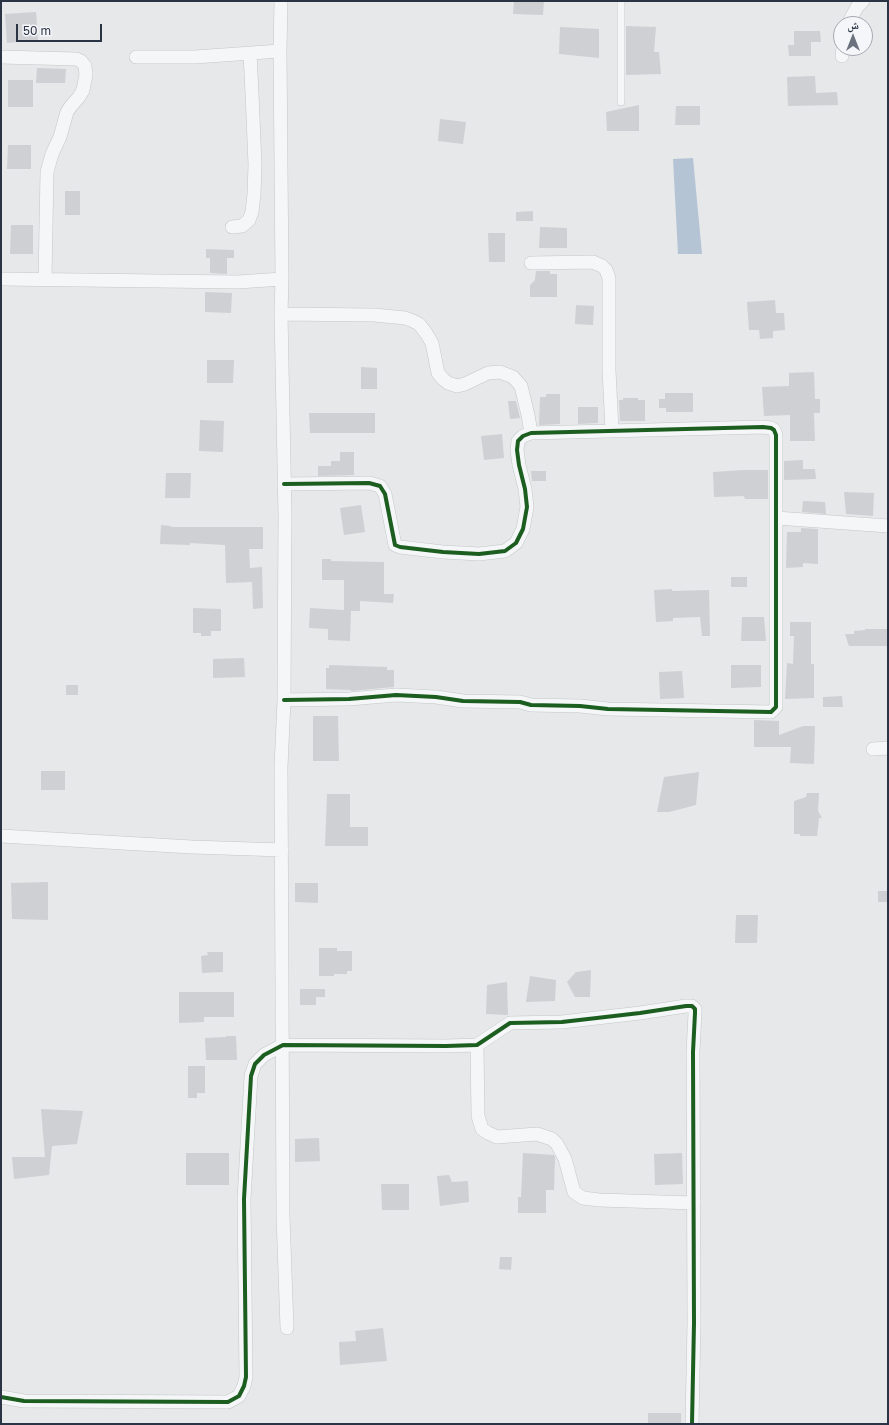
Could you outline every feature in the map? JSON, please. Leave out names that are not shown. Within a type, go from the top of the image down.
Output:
[{"type":"street","points":[[281,1],[280,51],[283,276],[281,314],[284,484],[284,700],[281,767],[283,1216],[287,1328]]},
{"type":"street","points":[[853,16],[863,1]]},
{"type":"street","points":[[136,57],[195,57],[280,51]]},
{"type":"street","points":[[232,227],[242,226],[249,220],[252,212],[254,194],[255,164],[250,54]]},
{"type":"street","points":[[1,57],[76,59],[81,61],[85,66],[86,75],[83,90],[67,112],[60,137],[52,154],[47,172],[45,280]]},
{"type":"street","points":[[531,263],[593,262],[602,266],[606,270],[609,278],[609,370],[612,430]]},
{"type":"street","points":[[1,279],[238,282],[282,279]]},
{"type":"street","points":[[281,314],[374,315],[396,317],[420,324],[432,343],[438,373],[448,382],[457,386],[465,384],[488,373],[500,372],[513,377],[521,386],[531,433]]},
{"type":"street","points":[[284,484],[370,483],[380,486],[385,494],[395,545],[400,547],[443,552],[479,554],[505,551],[516,543],[523,529],[527,507],[517,450],[518,441],[523,436],[531,433],[763,427],[771,428],[774,430],[776,435],[776,707],[771,712],[608,709],[396,695],[349,699],[284,700]]},
{"type":"street","points":[[776,518],[888,526]]},
{"type":"street","points":[[873,749],[888,748]]},
{"type":"street","points":[[1,836],[192,847],[282,850]]},
{"type":"street","points":[[1,1397],[24,1400],[228,1402],[239,1396],[244,1386],[246,1377],[244,1199],[251,1076],[255,1064],[264,1055],[283,1045],[477,1045],[510,1023],[562,1022],[692,1006],[695,1009],[693,1052],[694,1323],[692,1424]]},
{"type":"street","points":[[477,1045],[478,1116],[482,1129],[497,1137],[537,1134],[552,1139],[557,1144],[565,1159],[574,1192],[583,1198],[599,1200],[694,1203]]},
{"type":"lane","points":[[620,102],[621,1]]},
{"type":"water","points":[[693,158],[702,254],[678,254],[673,159]]},
{"type":"building","points":[[514,1],[544,1],[543,15],[513,14]]},
{"type":"building","points":[[36,12],[38,40],[7,43],[5,14]]},
{"type":"building","points":[[626,26],[656,27],[654,52],[659,52],[661,74],[626,75]]},
{"type":"building","points":[[560,27],[599,29],[599,58],[559,54]]},
{"type":"building","points":[[794,31],[820,31],[821,42],[811,42],[811,56],[789,56],[788,45],[794,45]]},
{"type":"building","points":[[37,68],[66,69],[65,83],[36,83]]},
{"type":"building","points":[[815,76],[816,93],[837,92],[838,105],[788,106],[787,77]]},
{"type":"building","points":[[8,80],[33,80],[33,107],[8,107]]},
{"type":"building","points":[[639,105],[639,131],[607,131],[606,112]]},
{"type":"building","points":[[676,106],[700,106],[700,125],[675,125]]},
{"type":"building","points":[[440,119],[466,122],[463,144],[438,141]]},
{"type":"building","points":[[8,145],[31,145],[31,169],[7,169]]},
{"type":"building","points":[[65,191],[80,191],[80,215],[65,215]]},
{"type":"building","points":[[533,211],[533,221],[516,221],[516,212]]},
{"type":"building","points":[[11,225],[33,225],[33,254],[10,254]]},
{"type":"building","points":[[540,227],[567,228],[567,248],[539,248]]},
{"type":"building","points":[[488,233],[505,233],[505,262],[489,262]]},
{"type":"building","points":[[206,249],[234,250],[234,258],[227,258],[227,274],[210,273],[210,258],[206,258]]},
{"type":"building","points":[[536,271],[550,271],[550,274],[557,274],[557,297],[530,297],[530,285],[535,280]]},
{"type":"building","points":[[205,292],[232,293],[231,313],[205,312]]},
{"type":"building","points":[[775,300],[776,313],[784,313],[785,330],[773,331],[773,338],[760,339],[759,330],[749,330],[747,302]]},
{"type":"building","points":[[576,305],[594,306],[593,325],[575,324]]},
{"type":"building","points":[[207,360],[234,360],[233,383],[207,383]]},
{"type":"building","points":[[361,367],[377,368],[377,389],[361,389]]},
{"type":"building","points":[[814,372],[815,399],[820,399],[820,413],[814,413],[815,441],[790,441],[790,415],[764,416],[762,387],[789,386],[789,373]]},
{"type":"building","points":[[665,393],[693,393],[693,412],[666,412],[666,408],[659,408],[659,399],[665,399]]},
{"type":"building","points":[[546,394],[560,394],[560,424],[539,425],[540,397],[546,397]]},
{"type":"building","points":[[623,398],[638,398],[638,400],[645,400],[645,421],[620,421],[619,400],[623,400]]},
{"type":"building","points":[[508,401],[516,401],[520,418],[510,419]]},
{"type":"building","points":[[578,407],[598,407],[598,423],[578,424]]},
{"type":"building","points":[[309,413],[375,413],[375,433],[310,433]]},
{"type":"building","points":[[200,420],[224,421],[223,452],[199,451]]},
{"type":"building","points":[[502,434],[504,458],[484,460],[481,436]]},
{"type":"building","points":[[340,452],[354,452],[354,475],[318,476],[318,466],[331,466],[331,461],[340,461]]},
{"type":"building","points":[[803,460],[803,469],[815,469],[816,479],[784,480],[784,461]]},
{"type":"building","points":[[768,470],[768,499],[745,499],[744,496],[714,497],[713,472]]},
{"type":"building","points":[[531,471],[546,471],[546,481],[532,481]]},
{"type":"building","points":[[166,473],[191,473],[190,498],[165,498]]},
{"type":"building","points":[[844,492],[874,493],[873,516],[846,514]]},
{"type":"building","points":[[803,501],[825,502],[826,514],[802,512]]},
{"type":"building","points":[[361,505],[365,532],[344,535],[340,508]]},
{"type":"building","points":[[161,525],[171,527],[263,527],[263,549],[249,549],[250,568],[262,567],[263,608],[253,609],[252,582],[226,583],[225,545],[190,543],[190,545],[160,544]]},
{"type":"building","points":[[801,528],[818,529],[818,564],[803,563],[803,567],[786,568],[787,532],[801,532]]},
{"type":"building","points":[[322,559],[331,559],[331,561],[384,562],[384,594],[394,594],[393,603],[360,601],[360,611],[351,611],[350,641],[328,640],[328,629],[309,628],[310,608],[344,610],[344,580],[322,580]]},
{"type":"building","points":[[731,577],[747,577],[747,587],[731,587]]},
{"type":"building","points":[[672,589],[672,591],[709,590],[710,636],[702,636],[700,617],[673,618],[673,621],[656,622],[654,590]]},
{"type":"building","points":[[193,608],[221,609],[221,631],[211,631],[211,636],[201,636],[201,633],[193,633]]},
{"type":"building","points":[[742,617],[764,617],[766,641],[741,641]]},
{"type":"building","points":[[790,622],[811,622],[811,664],[814,664],[814,698],[785,699],[787,663],[793,664],[794,636],[790,636]]},
{"type":"building","points":[[865,629],[888,629],[888,646],[849,646],[845,634],[854,634],[854,631]]},
{"type":"building","points":[[244,658],[245,677],[213,678],[213,659]]},
{"type":"building","points":[[329,665],[387,667],[387,670],[394,670],[394,687],[351,691],[326,689],[326,668],[329,668]]},
{"type":"building","points":[[731,665],[761,665],[761,687],[731,688]]},
{"type":"building","points":[[682,671],[684,698],[660,699],[659,672]]},
{"type":"building","points":[[66,685],[78,685],[78,695],[66,695]]},
{"type":"building","points":[[842,696],[843,707],[823,707],[823,697]]},
{"type":"building","points":[[313,716],[338,716],[339,761],[313,761]]},
{"type":"building","points":[[754,720],[779,721],[779,735],[803,726],[815,726],[814,764],[790,763],[791,747],[754,747]]},
{"type":"building","points":[[41,771],[65,771],[65,790],[41,790]]},
{"type":"building","points":[[699,772],[696,805],[669,812],[657,812],[664,777]]},
{"type":"building","points":[[807,793],[819,793],[818,811],[822,818],[819,818],[817,836],[800,836],[800,834],[794,834],[794,801],[806,797]]},
{"type":"building","points":[[327,794],[350,794],[350,827],[368,827],[368,846],[325,846]]},
{"type":"building","points":[[48,882],[48,920],[12,919],[11,883]]},
{"type":"building","points":[[295,883],[318,883],[318,903],[295,902]]},
{"type":"building","points":[[878,891],[888,891],[888,902],[878,902]]},
{"type":"building","points":[[736,915],[758,915],[757,943],[735,943]]},
{"type":"building","points":[[319,948],[337,948],[337,951],[352,951],[352,971],[347,971],[347,974],[334,974],[334,976],[319,976]]},
{"type":"building","points":[[207,952],[223,952],[223,972],[202,973],[201,956],[208,955]]},
{"type":"building","points":[[591,970],[590,997],[575,997],[567,982],[576,972]]},
{"type":"building","points":[[530,976],[556,980],[555,1001],[526,1002]]},
{"type":"building","points":[[507,982],[508,1015],[486,1014],[487,985]]},
{"type":"building","points":[[300,989],[325,989],[325,997],[316,997],[316,1005],[300,1005]]},
{"type":"building","points":[[179,992],[234,992],[234,1017],[204,1017],[204,1022],[179,1023]]},
{"type":"building","points":[[236,1036],[237,1060],[206,1060],[205,1038]]},
{"type":"building","points":[[188,1066],[205,1066],[205,1093],[197,1093],[197,1098],[188,1098]]},
{"type":"building","points":[[41,1109],[83,1111],[77,1144],[52,1146],[49,1175],[14,1179],[12,1157],[45,1157]]},
{"type":"building","points":[[319,1138],[320,1161],[295,1162],[295,1139]]},
{"type":"building","points":[[186,1153],[229,1153],[229,1185],[186,1185]]},
{"type":"building","points":[[523,1153],[554,1155],[555,1157],[554,1190],[546,1190],[546,1213],[518,1213],[518,1197],[521,1197]]},
{"type":"building","points":[[682,1153],[683,1184],[655,1185],[654,1154]]},
{"type":"building","points":[[449,1175],[452,1182],[468,1181],[469,1202],[440,1206],[437,1176]]},
{"type":"building","points":[[381,1184],[409,1184],[409,1210],[382,1210]]},
{"type":"building","points":[[500,1257],[512,1257],[511,1270],[499,1269]]},
{"type":"building","points":[[383,1328],[387,1361],[340,1365],[339,1342],[356,1341],[355,1331]]},
{"type":"building","points":[[648,1413],[681,1413],[681,1424],[648,1424]]},
{"type":"cycle path","points":[[284,484],[369,483],[380,486],[385,494],[395,545],[400,547],[443,552],[479,554],[505,551],[516,543],[523,529],[527,507],[517,450],[518,441],[523,436],[531,433],[763,427],[771,428],[774,430],[776,435],[776,707],[771,712],[608,709],[580,706],[531,705],[520,702],[463,701],[436,697],[396,695],[349,699],[284,700]]},
{"type":"cycle path","points":[[1,1397],[24,1401],[228,1402],[239,1396],[244,1386],[246,1377],[244,1199],[251,1076],[255,1064],[264,1055],[283,1045],[477,1045],[510,1023],[562,1022],[692,1006],[695,1009],[693,1052],[694,1323],[692,1424]]}]
